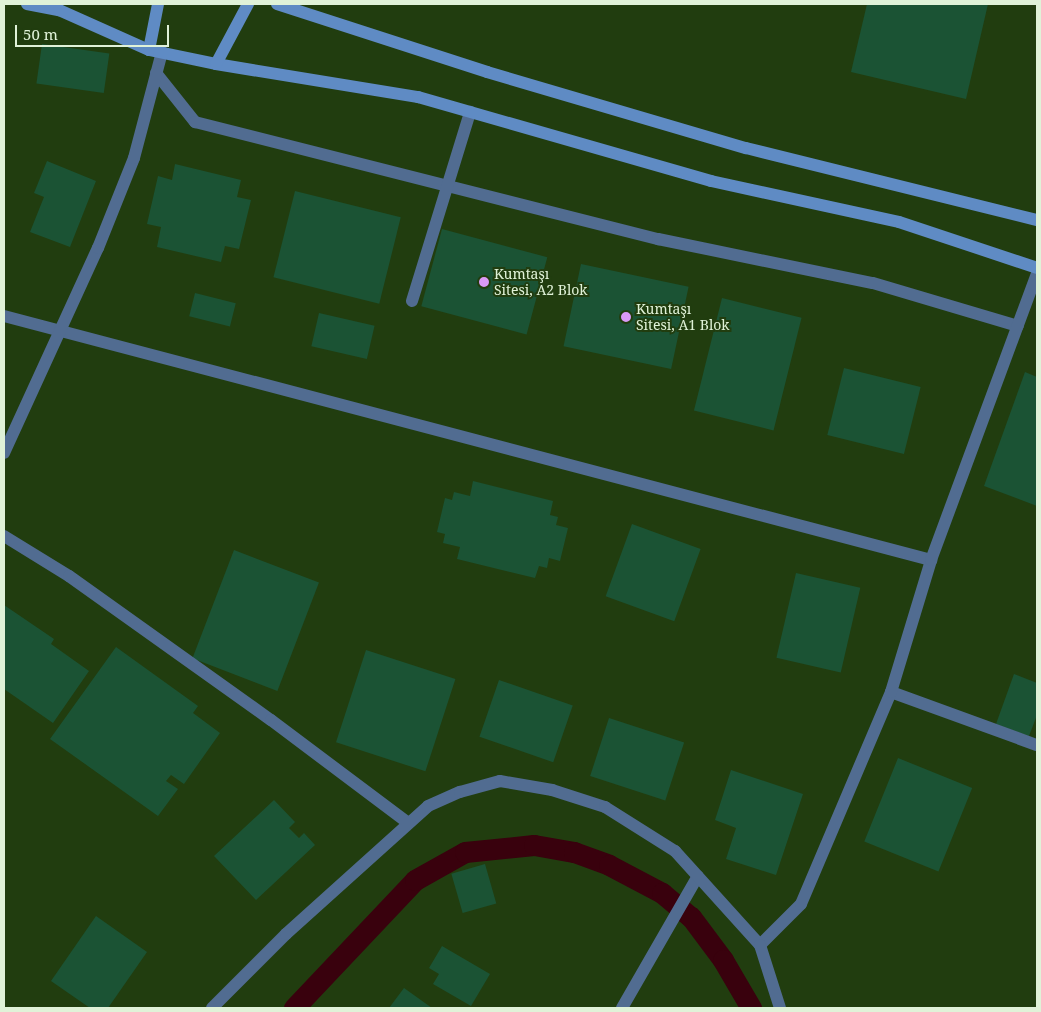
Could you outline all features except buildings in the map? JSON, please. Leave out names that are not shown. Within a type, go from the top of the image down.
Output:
[{"type":"main road","points":[[27,4],[59,10],[149,50],[216,64],[418,97],[711,181],[899,222],[1037,268]]},
{"type":"main road","points":[[149,50],[158,4]]},
{"type":"main road","points":[[216,64],[248,4]]},
{"type":"main road","points":[[277,4],[487,72],[746,148],[1037,220]]},
{"type":"street","points":[[4,453],[98,248],[134,158],[162,52]]},
{"type":"street","points":[[156,73],[195,122],[658,239],[873,283],[1018,326]]},
{"type":"street","points":[[412,301],[470,112]]},
{"type":"street","points":[[760,945],[801,904],[891,692],[931,560],[1037,274]]},
{"type":"street","points":[[4,316],[931,560]]},
{"type":"street","points":[[4,536],[77,582],[263,714],[408,823]]},
{"type":"street","points":[[891,692],[1037,745]]},
{"type":"street","points":[[212,1008],[286,934],[428,806],[460,792],[500,782],[552,790],[605,807],[675,851],[760,945],[780,1008]]},
{"type":"street","points":[[622,1008],[698,876]]},
{"type":"waterway","points":[[294,1008],[415,880],[465,852],[534,845],[574,852],[609,865],[662,893],[691,917],[723,960],[751,1008]]},
{"type":"place","name":"Kumtaşı Sitesi, A2 Blok","points":[[484,282]]},
{"type":"place","name":"Kumtaşı Sitesi, A1 Blok","points":[[626,317]]}]
